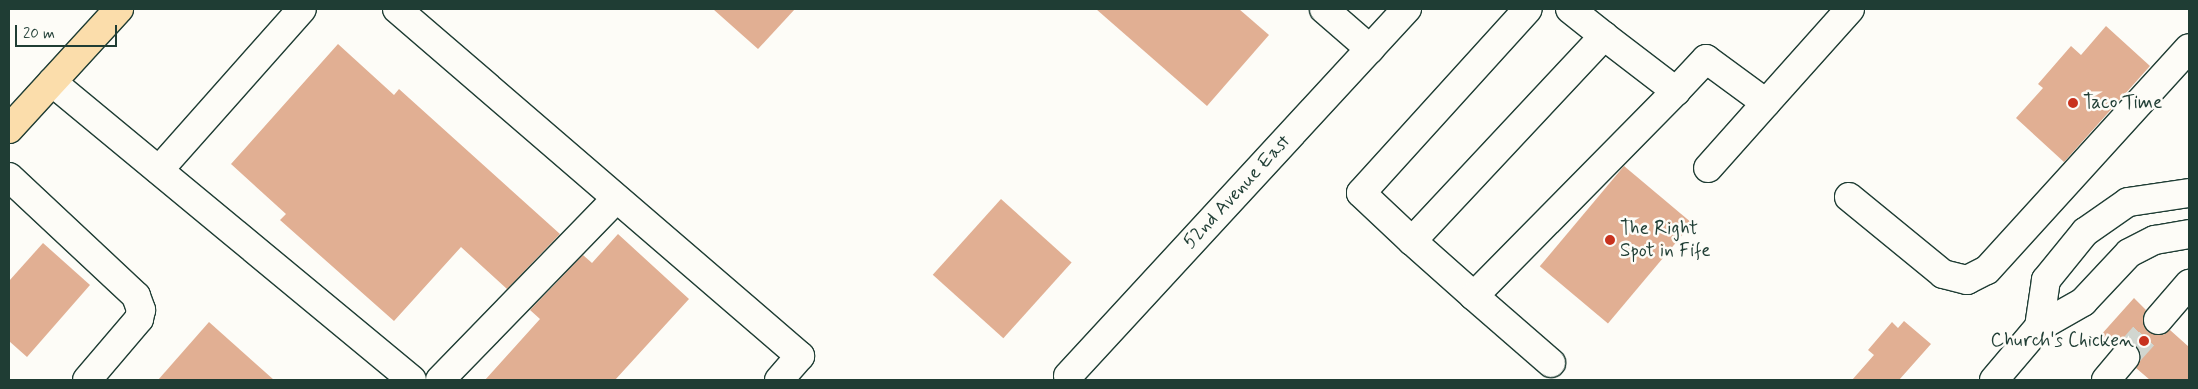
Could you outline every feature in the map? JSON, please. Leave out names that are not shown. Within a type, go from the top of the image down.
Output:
[{"type":"main road","points":[[9,129],[119,9]]},
{"type":"street","points":[[159,170],[302,9]]},
{"type":"street","points":[[397,9],[800,356],[779,380]]},
{"type":"street","points":[[1324,9],[1370,49]]},
{"type":"street","name":"52nd Avenue East","points":[[1068,376],[1407,9]]},
{"type":"street","points":[[1528,9],[1361,193],[1412,241],[1551,363]]},
{"type":"street","points":[[1570,9],[1676,90]]},
{"type":"street","points":[[1708,168],[1850,9]]},
{"type":"street","points":[[1412,241],[1604,36]]},
{"type":"street","points":[[1849,198],[1943,274],[1968,280],[1987,270],[2189,48]]},
{"type":"street","points":[[1474,296],[1706,59],[1766,103]]},
{"type":"street","points":[[52,82],[412,380]]},
{"type":"street","points":[[9,177],[136,296],[141,310],[139,319],[87,380]]},
{"type":"street","points":[[2039,327],[2046,280],[2085,232],[2128,202],[2189,193]]},
{"type":"street","points":[[440,380],[616,199]]},
{"type":"street","points":[[1994,380],[2039,327],[2083,302],[2128,253],[2155,240],[2189,234]]},
{"type":"street","points":[[2158,320],[2189,284]]},
{"type":"street","points":[[2106,380],[2124,358]]},
{"type":"building","points":[[713,9],[795,9],[758,49]]},
{"type":"building","points":[[1096,9],[1239,9],[1269,35],[1207,106]]},
{"type":"building","name":"Taco Time","points":[[2106,26],[2150,66],[2064,162],[2016,118],[2043,88],[2038,84],[2071,46],[2081,55]]},
{"type":"building","points":[[338,44],[394,95],[399,89],[560,234],[507,289],[461,247],[394,321],[280,220],[286,214],[231,164]]},
{"type":"building","name":"The Right Spot in Fife","points":[[1624,166],[1692,223],[1608,324],[1540,266]]},
{"type":"building","points":[[1001,199],[1072,263],[1003,338],[933,275]]},
{"type":"building","points":[[618,234],[689,299],[615,380],[485,380],[540,319],[530,310],[583,255],[592,263]]},
{"type":"building","points":[[43,243],[90,285],[27,357],[9,341],[9,281]]},
{"type":"building","name":"Church's Chicken","points":[[2134,298],[2146,310],[2143,318],[2147,331],[2156,335],[2170,330],[2189,347],[2189,380],[2150,380],[2136,368],[2140,359],[2135,345],[2127,342],[2113,347],[2100,336]]},
{"type":"building","points":[[1904,321],[1931,344],[1899,380],[1852,380],[1874,355],[1868,350],[1892,322],[1898,328]]},
{"type":"building","points":[[209,322],[274,380],[158,380]]},
{"type":"tunnel","points":[[2125,357],[2158,320]]},
{"type":"place","name":"Taco Time","points":[[2073,103]]},
{"type":"place","name":"The Right Spot in Fife","points":[[1610,240]]},
{"type":"place","name":"Church's Chicken","points":[[2144,341]]}]
